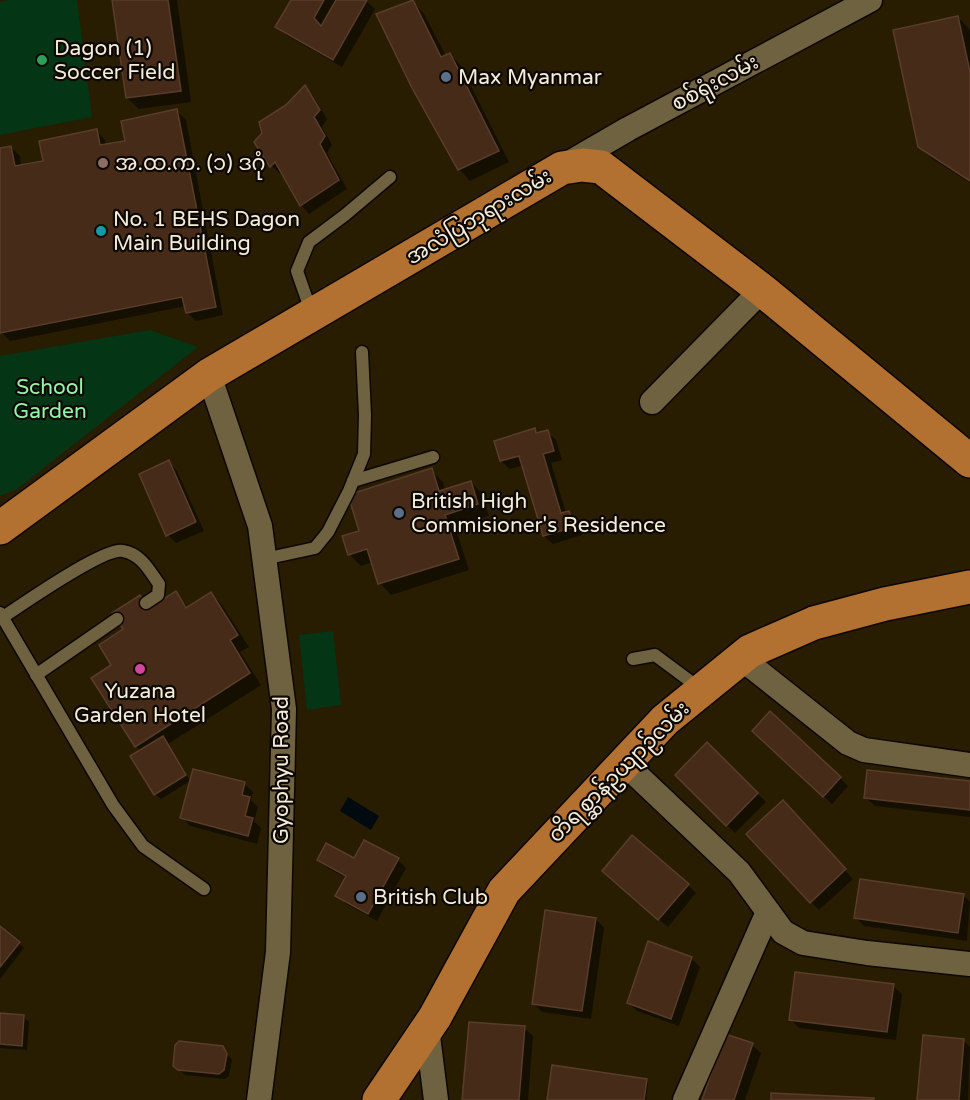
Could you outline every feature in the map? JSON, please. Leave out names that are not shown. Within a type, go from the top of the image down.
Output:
[{"type":"main road","name":"အလံပြဘုရားလမ်း","points":[[0,528],[209,375],[562,168],[582,165],[600,167],[762,290],[970,461]]},
{"type":"main road","name":"တိရစ္ဆာန်ဥယျာဉ်လမ်း","points":[[379,1100],[435,1017],[504,891],[664,720],[750,651],[814,623],[885,604],[970,587]]},
{"type":"street","name":"စစ်ရုံးလမ်း","points":[[562,168],[628,129],[870,0]]},
{"type":"street","points":[[652,402],[762,290]]},
{"type":"street","name":"Gyophyu Road","points":[[209,375],[260,526],[284,709],[278,952],[259,1100]]},
{"type":"street","points":[[741,658],[856,747],[970,765]]},
{"type":"street","points":[[624,763],[739,872],[783,932],[803,943],[867,953],[970,964]]},
{"type":"street","points":[[685,1100],[768,912]]},
{"type":"street","points":[[427,1028],[436,1100]]},
{"type":"lane","points":[[312,315],[297,271],[309,242],[390,177]]},
{"type":"lane","points":[[264,559],[315,548],[328,532],[353,481],[364,454],[362,352]]},
{"type":"lane","points":[[353,481],[433,457]]},
{"type":"lane","points":[[146,603],[158,595],[159,584],[139,557],[121,550],[100,556],[1,615],[113,805],[143,846],[204,889]]},
{"type":"lane","points":[[36,675],[117,619]]},
{"type":"lane","points":[[633,659],[655,655],[702,690]]},
{"type":"green space","name":"Dagon (1) Soccer Field","points":[[7,0],[77,0],[92,117],[0,135],[0,2]]},
{"type":"green space","name":"School Garden","points":[[150,330],[198,347],[17,489],[0,496],[0,356]]},
{"type":"green space","points":[[333,631],[341,705],[307,710],[299,635]]},
{"type":"shaded area","points":[[348,797],[379,816],[371,830],[340,811]]},
{"type":"building","points":[[112,0],[168,0],[181,91],[126,98]]},
{"type":"building","points":[[291,0],[324,0],[314,18],[321,26],[336,0],[367,0],[333,60],[275,27]]},
{"type":"building","points":[[413,0],[441,57],[450,53],[499,151],[458,170],[412,88],[376,14]]},
{"type":"building","points":[[958,16],[970,72],[970,181],[918,147],[893,30]]},
{"type":"building","points":[[305,85],[320,110],[314,117],[325,136],[320,144],[339,180],[300,206],[275,162],[270,167],[254,142],[262,133],[259,122],[286,105]]},
{"type":"building","name":"No. 1 BEHS Dagon Main Building","points":[[177,109],[216,307],[186,313],[182,297],[0,333],[0,148],[11,146],[15,166],[43,161],[39,141],[97,129],[100,145],[125,141],[121,121]]},
{"type":"building","points":[[535,428],[536,433],[548,430],[554,451],[543,454],[561,513],[569,511],[574,527],[543,536],[519,456],[500,461],[494,441]]},
{"type":"building","points":[[169,460],[196,522],[166,536],[139,474]]},
{"type":"building","points":[[432,468],[439,491],[471,481],[478,504],[445,515],[459,559],[378,584],[367,549],[348,555],[342,536],[359,531],[348,495]]},
{"type":"building","points":[[176,591],[186,608],[211,592],[238,635],[230,640],[250,673],[135,747],[91,678],[111,665],[99,645],[123,629],[112,613],[140,595],[148,609]]},
{"type":"building","points":[[770,711],[841,777],[823,797],[752,731]]},
{"type":"building","points":[[163,736],[186,775],[154,795],[130,756]]},
{"type":"building","points":[[707,742],[758,793],[726,826],[675,775]]},
{"type":"building","points":[[193,769],[245,782],[242,795],[250,797],[245,816],[253,818],[248,836],[180,818]]},
{"type":"building","points":[[867,770],[970,781],[970,810],[864,798]]},
{"type":"building","points":[[783,800],[846,869],[810,903],[746,834]]},
{"type":"building","points":[[632,835],[689,884],[658,920],[602,871]]},
{"type":"building","points":[[364,840],[399,858],[368,914],[335,896],[346,876],[317,860],[326,843],[354,858]]},
{"type":"building","points":[[860,879],[964,894],[958,933],[854,918]]},
{"type":"building","points":[[545,910],[596,918],[582,1011],[532,1004]]},
{"type":"building","points":[[0,926],[20,942],[0,967]]},
{"type":"building","points":[[648,941],[692,957],[671,1019],[627,1003]]},
{"type":"building","points":[[795,972],[894,984],[887,1032],[789,1020]]},
{"type":"building","points":[[0,1013],[24,1015],[22,1046],[0,1044]]},
{"type":"building","points":[[469,1022],[525,1026],[519,1100],[462,1100]]},
{"type":"building","points":[[725,1034],[753,1043],[734,1100],[702,1100]]},
{"type":"building","points":[[923,1035],[964,1039],[959,1100],[917,1100]]},
{"type":"building","points":[[179,1041],[223,1046],[227,1054],[224,1070],[219,1074],[178,1070],[173,1066],[175,1045]]},
{"type":"building","points":[[552,1065],[647,1079],[644,1100],[547,1100]]},
{"type":"building","points":[[771,1093],[874,1098],[874,1100],[771,1100]]},
{"type":"place","name":"Dagon (1) Soccer Field","points":[[42,60]]},
{"type":"place","name":"Max Myanmar","points":[[446,77]]},
{"type":"place","name":"အ.ထ.က. (၁) ဒဂုံ","points":[[103,163]]},
{"type":"place","name":"No. 1 BEHS Dagon Main Building","points":[[101,231]]},
{"type":"place","name":"British High Commisioner's Residence","points":[[399,513]]},
{"type":"place","name":"Yuzana Garden Hotel","points":[[140,669]]},
{"type":"place","name":"British Club","points":[[361,897]]}]
